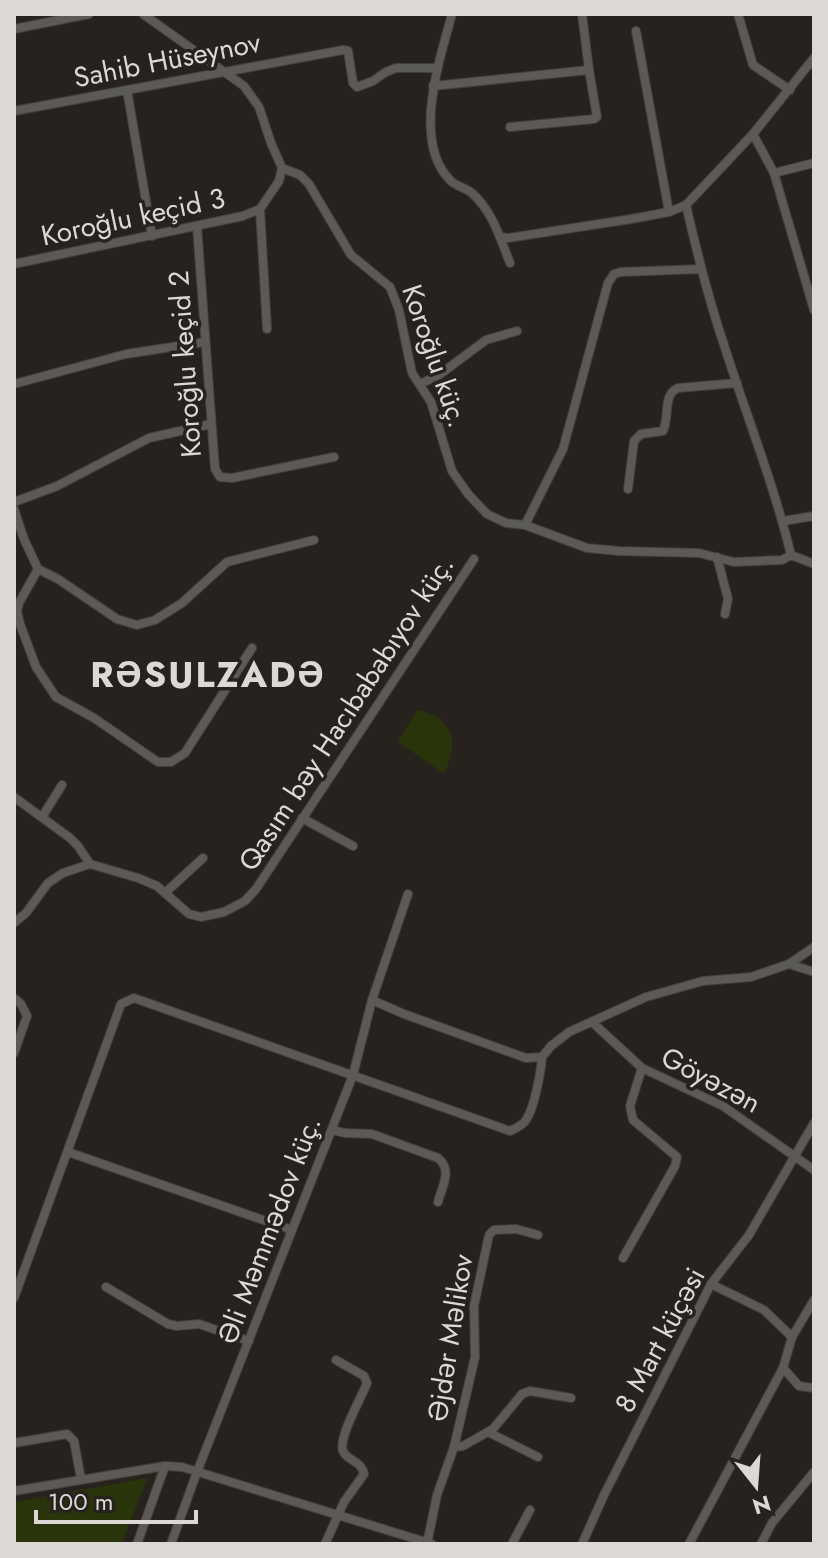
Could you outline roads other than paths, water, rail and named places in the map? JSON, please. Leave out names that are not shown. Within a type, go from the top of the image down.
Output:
[{"type":"street","points":[[14,29],[89,14]]},
{"type":"street","points":[[143,14],[244,86],[259,107],[282,168]]},
{"type":"street","points":[[452,14],[433,86],[430,133],[439,165],[452,182],[471,192],[492,217],[510,263]]},
{"type":"street","points":[[510,127],[597,117],[582,14]]},
{"type":"street","points":[[738,14],[753,65],[790,90]]},
{"type":"street","points":[[636,31],[669,212]]},
{"type":"street","name":"Sahib Hüseynov","points":[[14,111],[343,50],[348,51],[353,83],[357,87],[396,68],[437,68]]},
{"type":"street","points":[[500,237],[631,219],[669,212],[686,205],[753,134],[814,58]]},
{"type":"street","points":[[433,86],[589,70]]},
{"type":"street","points":[[127,90],[152,236]]},
{"type":"street","points":[[753,134],[774,173],[814,310]]},
{"type":"street","points":[[774,173],[814,163]]},
{"type":"street","name":"Koroğlu keçid 3","points":[[14,264],[243,216],[260,209],[279,181],[282,168]]},
{"type":"street","name":"Koroğlu küç.","points":[[282,168],[300,175],[309,184],[351,255],[390,287],[399,310],[412,373],[431,402],[452,471],[487,514],[506,523],[525,525],[587,548],[699,553],[734,562],[782,560],[791,555]]},
{"type":"street","points":[[686,205],[701,269],[783,521],[791,555],[814,564]]},
{"type":"street","points":[[260,209],[267,329]]},
{"type":"street","name":"Koroğlu keçid 2","points":[[197,226],[215,469],[220,477],[232,478],[334,457]]},
{"type":"street","points":[[525,525],[563,449],[608,283],[614,274],[701,269]]},
{"type":"street","points":[[420,384],[439,375],[486,340],[517,331]]},
{"type":"street","points":[[14,384],[126,354],[205,342]]},
{"type":"street","points":[[628,489],[634,441],[641,434],[663,431],[671,391],[737,383]]},
{"type":"street","points":[[14,502],[57,486],[149,438],[211,424]]},
{"type":"street","points":[[14,509],[38,569],[117,619],[137,625],[155,620],[182,603],[227,562],[314,540]]},
{"type":"street","points":[[783,521],[814,516]]},
{"type":"street","points":[[717,557],[728,599],[725,614]]},
{"type":"street","name":"Qasım bəy Hacıbababıyov küç.","points":[[90,864],[157,886],[189,914],[201,917],[224,912],[245,901],[256,889],[474,559]]},
{"type":"street","points":[[38,569],[17,611],[36,667],[56,697],[94,718],[158,762],[171,762],[185,753],[252,648]]},
{"type":"street","points":[[42,817],[62,785]]},
{"type":"street","points":[[14,797],[78,846],[90,864],[63,873],[48,883],[26,913],[14,923]]},
{"type":"street","points":[[302,818],[353,846]]},
{"type":"street","points":[[165,893],[203,858]]},
{"type":"street","name":"Əli Məmmədov küç.","points":[[171,1544],[353,1075],[372,1000],[408,894]]},
{"type":"street","points":[[14,1298],[121,1004],[134,998],[510,1131],[528,1117],[542,1057],[569,1032],[646,997],[703,981],[751,977],[789,964],[814,947]]},
{"type":"street","points":[[789,964],[814,972]]},
{"type":"street","points":[[14,998],[27,1016],[14,1053]]},
{"type":"street","points":[[372,1000],[526,1058],[542,1057]]},
{"type":"street","name":"Göyəzən","points":[[592,1022],[642,1068],[723,1106],[814,1170]]},
{"type":"street","points":[[623,1258],[675,1166],[677,1157],[633,1120],[630,1106],[642,1068]]},
{"type":"street","name":"8 Mart küçəsi","points":[[582,1544],[711,1284],[749,1235],[814,1123]]},
{"type":"street","points":[[332,1130],[372,1134],[443,1161],[447,1169],[438,1202]]},
{"type":"street","points":[[68,1152],[292,1230]]},
{"type":"street","name":"Əjdər Məlikov","points":[[429,1543],[437,1495],[454,1447],[475,1357],[474,1306],[489,1235],[494,1230],[516,1229],[538,1235]]},
{"type":"street","points":[[711,1284],[764,1310],[792,1337]]},
{"type":"street","points":[[106,1287],[168,1324],[199,1324],[249,1341]]},
{"type":"street","points":[[689,1544],[783,1368],[792,1337],[814,1300]]},
{"type":"street","points":[[325,1544],[344,1502],[364,1474],[361,1466],[345,1454],[343,1446],[347,1427],[367,1383],[364,1376],[336,1360]]},
{"type":"street","points":[[783,1368],[799,1386],[814,1388]]},
{"type":"street","points":[[454,1447],[463,1446],[496,1426],[522,1394],[530,1391],[571,1398]]},
{"type":"street","points":[[488,1432],[538,1457]]},
{"type":"street","points":[[14,1443],[67,1434],[74,1441],[81,1479]]},
{"type":"street","points":[[137,1544],[165,1466]]},
{"type":"street","points":[[14,1491],[165,1466],[182,1467],[429,1543]]},
{"type":"street","points":[[761,1544],[772,1523],[814,1472]]},
{"type":"street","points":[[512,1544],[530,1510]]},
{"type":"district","name":"RƏSULZADƏ","points":[[208,674]]}]
